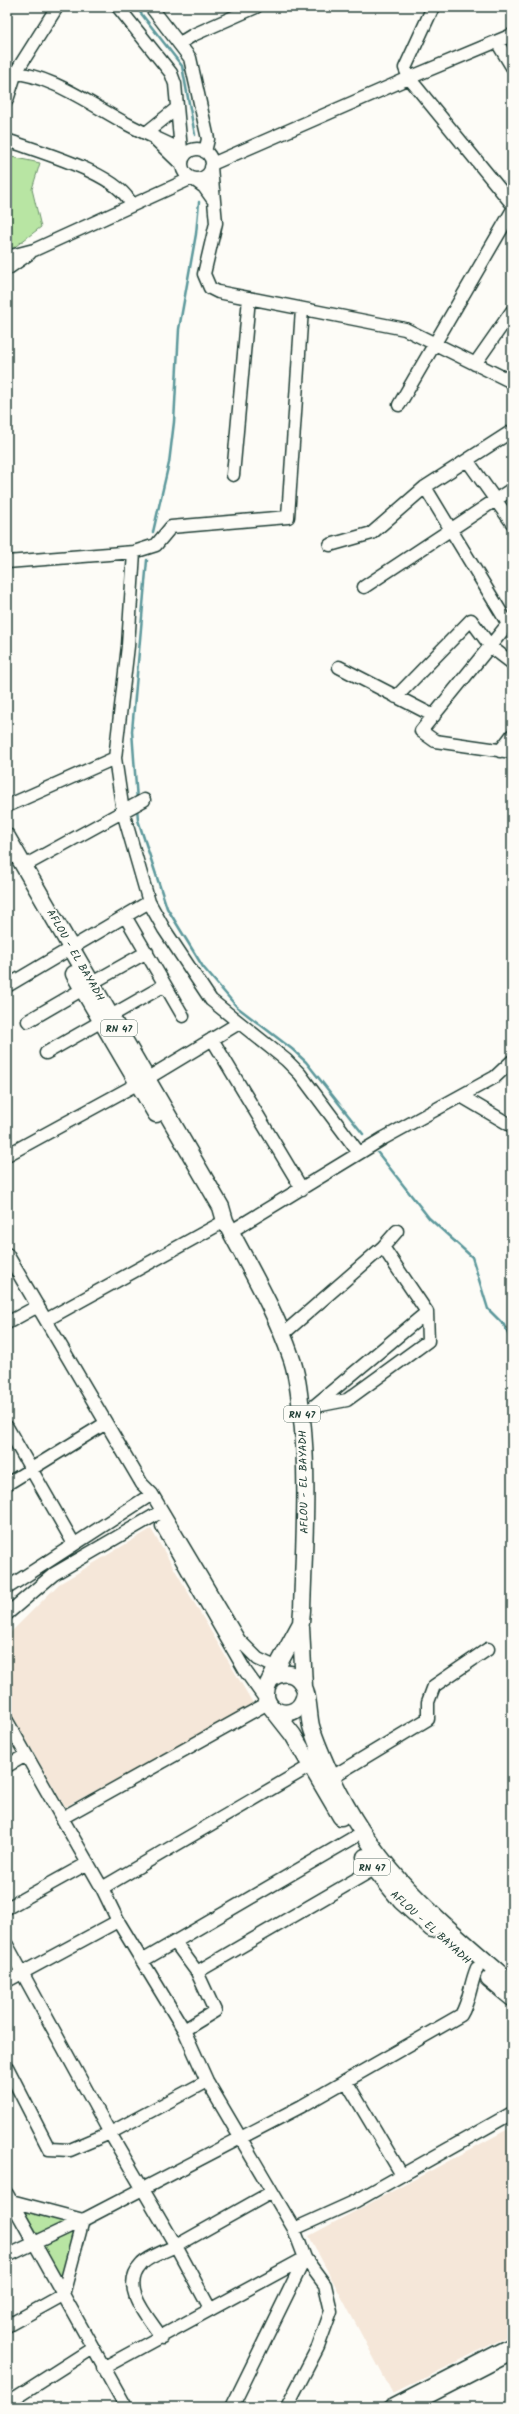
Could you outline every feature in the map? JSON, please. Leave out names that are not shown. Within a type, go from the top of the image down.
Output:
[{"type":"main road","name":"AFLOU - EL BAYADH","points":[[7,837],[24,866],[67,951]]},
{"type":"main road","name":"AFLOU - EL BAYADH","points":[[7,857],[67,951],[142,1080],[221,1207],[228,1226],[283,1334],[292,1358],[307,1410],[301,1623],[305,1690],[317,1762],[353,1838],[374,1869],[401,1901],[512,1998]]},
{"type":"main road","name":"AFLOU - EL BAYADH","points":[[278,1674],[301,1623]]},
{"type":"main road","points":[[278,1674],[298,1678],[305,1690],[302,1704],[292,1712],[280,1712],[268,1703],[265,1693],[278,1674]]},
{"type":"main road","name":"AFLOU - EL BAYADH","points":[[268,1703],[293,1735],[332,1777],[366,1840],[389,1870],[429,1912],[512,1984]]},
{"type":"street","points":[[7,100],[12,72],[57,7]]},
{"type":"street","points":[[118,7],[171,73],[175,84],[177,108],[184,151],[182,166],[160,192]]},
{"type":"street","points":[[151,7],[190,58],[194,69],[208,139],[205,152]]},
{"type":"street","points":[[180,43],[193,35],[256,7]]},
{"type":"street","points":[[434,7],[406,68],[409,78],[512,204]]},
{"type":"street","points":[[7,269],[34,250],[131,204],[193,178],[207,175],[212,166],[409,78],[512,35]]},
{"type":"street","points":[[497,42],[512,67]]},
{"type":"street","points":[[12,72],[46,81],[151,136],[184,151],[198,149],[205,152],[210,157],[216,223],[205,267],[207,283],[210,288],[218,292],[386,324],[405,329],[512,382]]},
{"type":"street","points":[[151,136],[177,108]]},
{"type":"street","points":[[151,136],[182,166],[186,174],[204,188],[214,201]]},
{"type":"street","points":[[7,140],[96,173],[127,195],[131,204]]},
{"type":"street","points":[[399,405],[512,211]]},
{"type":"street","points":[[7,257],[34,250]]},
{"type":"street","points":[[233,475],[249,298]]},
{"type":"street","points":[[7,562],[134,552],[156,545],[171,527],[288,517],[302,308]]},
{"type":"street","points":[[475,364],[512,311]]},
{"type":"street","points":[[330,545],[372,533],[425,487],[512,431]]},
{"type":"street","points":[[468,460],[512,523]]},
{"type":"street","points":[[425,487],[510,621],[491,647],[422,731],[435,741],[512,752]]},
{"type":"street","points":[[364,587],[512,489]]},
{"type":"street","points":[[134,552],[128,646],[115,758],[125,811],[150,902],[164,929],[198,982],[212,1000],[286,1060],[300,1074],[359,1153]]},
{"type":"street","points":[[396,697],[471,620],[491,647],[512,663]]},
{"type":"street","points":[[339,667],[434,716]]},
{"type":"street","points":[[500,751],[512,735]]},
{"type":"street","points":[[7,806],[115,758]]},
{"type":"street","points":[[24,866],[144,800]]},
{"type":"street","points":[[7,986],[150,902]]},
{"type":"street","points":[[125,916],[183,1016]]},
{"type":"street","points":[[28,1021],[147,952]]},
{"type":"street","points":[[46,1053],[166,985]]},
{"type":"street","points":[[7,1155],[142,1080],[239,1023]]},
{"type":"street","points":[[212,1039],[302,1189]]},
{"type":"street","points":[[46,1320],[302,1189],[359,1153],[495,1077],[512,1061]]},
{"type":"street","points":[[461,1096],[512,1126]]},
{"type":"street","points":[[283,1334],[383,1247],[397,1231]]},
{"type":"street","points":[[307,1410],[347,1400],[428,1341],[427,1312],[383,1247]]},
{"type":"street","points":[[7,1254],[159,1513],[239,1640],[278,1674]]},
{"type":"street","points":[[7,1323],[38,1306]]},
{"type":"street","points":[[307,1410],[427,1312]]},
{"type":"street","points":[[7,1484],[30,1468],[106,1423]]},
{"type":"street","points":[[7,1427],[74,1544]]},
{"type":"street","points":[[9,1582],[74,1544],[149,1496]]},
{"type":"street","points":[[7,1614],[54,1574],[95,1548],[159,1513]]},
{"type":"street","points":[[62,1818],[268,1703],[246,1672],[159,1513]]},
{"type":"street","points":[[332,1777],[428,1719],[428,1702],[434,1686],[488,1649]]},
{"type":"street","points":[[7,1721],[88,1862],[118,1921],[184,2030],[207,2081],[242,2137],[294,2229],[305,2258],[325,2285],[331,2311],[318,2347],[287,2407]]},
{"type":"street","points":[[7,1766],[26,1755]]},
{"type":"street","points":[[102,1888],[317,1762]]},
{"type":"street","points":[[142,1961],[353,1838]]},
{"type":"street","points":[[7,1908],[88,1862]]},
{"type":"street","points":[[197,1972],[374,1869]]},
{"type":"street","points":[[7,1981],[118,1921]]},
{"type":"street","points":[[175,1942],[197,1972],[215,2011],[184,2030]]},
{"type":"street","points":[[7,1945],[110,2133],[176,2246],[210,2308]]},
{"type":"street","points":[[7,2256],[33,2242],[83,2220],[242,2137],[346,2081],[461,2015],[469,2000],[471,1980],[477,1968]]},
{"type":"street","points":[[7,2067],[50,2149],[70,2150],[110,2133],[207,2081]]},
{"type":"street","points":[[346,2081],[402,2175]]},
{"type":"street","points":[[294,2229],[356,2201],[512,2113]]},
{"type":"street","points":[[162,2338],[136,2299],[133,2288],[135,2275],[141,2264],[272,2192]]},
{"type":"street","points":[[9,2198],[83,2220]]},
{"type":"street","points":[[9,2198],[126,2407]]},
{"type":"street","points":[[7,2326],[62,2295],[83,2220]]},
{"type":"street","points":[[103,2368],[162,2338],[210,2308],[305,2258]]},
{"type":"street","points":[[232,2407],[305,2258]]},
{"type":"street","points":[[390,2407],[512,2344]]},
{"type":"street","points":[[7,2403],[93,2348]]},
{"type":"street","points":[[409,2407],[512,2354]]},
{"type":"shaded area","points":[[151,1529],[254,1705],[65,1807],[7,1706],[7,1636],[59,1584]]},
{"type":"shaded area","points":[[512,2127],[512,2334],[393,2394],[309,2236]]},
{"type":"green space","points":[[7,156],[40,163],[32,189],[41,227],[12,249],[7,250]]},
{"type":"green space","points":[[23,2209],[72,2221],[38,2234]]},
{"type":"green space","points":[[77,2230],[61,2282],[42,2247]]},
{"type":"waterway","points":[[136,7],[182,66],[195,135]]},
{"type":"waterway","points":[[153,532],[169,463],[174,422],[179,329],[196,234],[199,202]]},
{"type":"waterway","points":[[137,800],[132,731],[147,560]]},
{"type":"waterway","points":[[137,807],[138,820],[167,908],[203,967],[237,1007],[292,1049],[306,1062],[363,1134]]},
{"type":"waterway","points":[[378,1153],[429,1218],[472,1257],[488,1309],[504,1325],[512,1343]]}]
